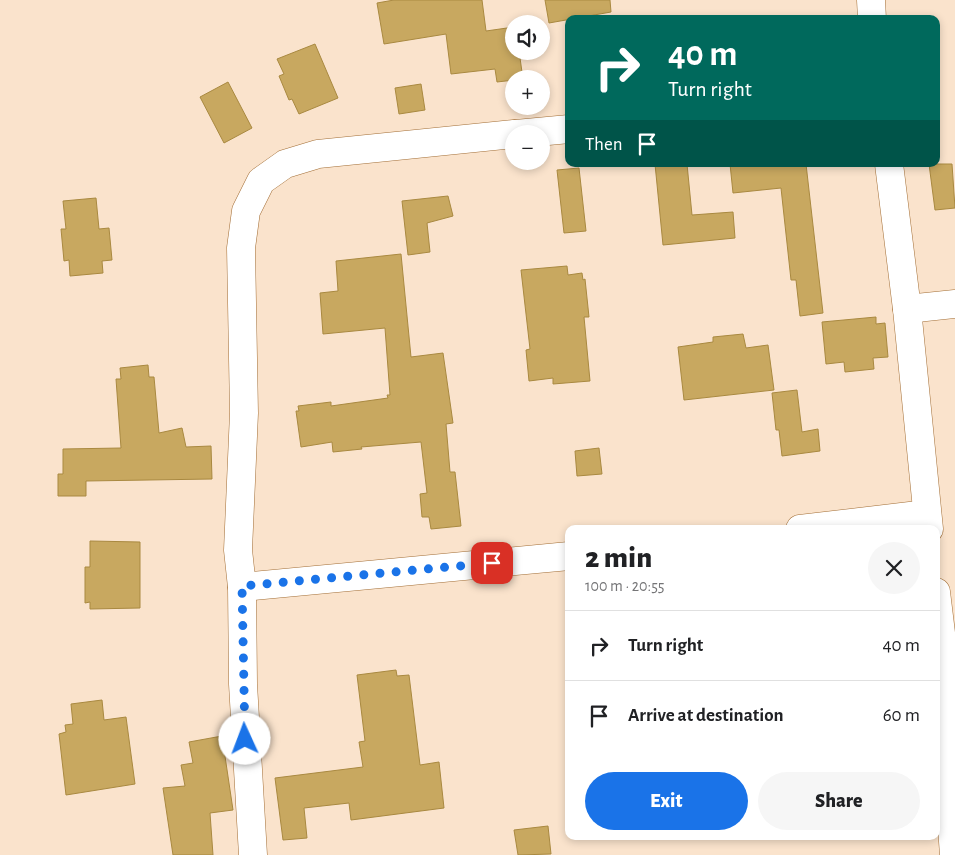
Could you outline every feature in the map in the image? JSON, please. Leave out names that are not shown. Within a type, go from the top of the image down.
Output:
[{"type":"street","points":[[870,0],[872,15]]},
{"type":"street","points":[[550,131],[565,129]]},
{"type":"street","points":[[253,855],[243,684],[242,586],[238,550],[244,413],[240,248],[246,210],[261,181],[285,164],[318,154],[505,135]]},
{"type":"street","points":[[864,525],[928,521],[908,309],[889,167]]},
{"type":"street","points":[[908,309],[955,304]]},
{"type":"street","points":[[242,586],[565,556]]},
{"type":"street","points":[[940,615],[950,673],[949,786],[954,855]]},
{"type":"building","points":[[394,0],[482,0],[486,31],[505,28],[505,60],[520,60],[522,70],[505,70],[505,81],[497,82],[495,69],[451,74],[446,34],[384,44],[377,3]]},
{"type":"building","points":[[545,0],[610,0],[611,12],[594,15],[565,15],[565,20],[550,23],[550,15],[548,15]]},
{"type":"building","points":[[315,44],[338,98],[299,114],[292,99],[289,100],[279,76],[284,74],[277,59]]},
{"type":"building","points":[[228,82],[252,128],[224,143],[200,97]]},
{"type":"building","points":[[421,84],[425,110],[399,114],[395,88]]},
{"type":"building","points":[[940,164],[952,164],[955,208],[935,210],[929,167],[940,167]]},
{"type":"building","points":[[655,167],[687,167],[692,215],[733,212],[735,238],[663,245]]},
{"type":"building","points":[[730,167],[806,167],[823,313],[800,316],[796,280],[791,280],[781,188],[733,193]]},
{"type":"building","points":[[579,168],[586,231],[564,233],[557,170]]},
{"type":"building","points":[[448,196],[453,216],[427,223],[430,252],[408,255],[402,201]]},
{"type":"building","points":[[96,198],[99,229],[109,228],[112,260],[102,261],[103,273],[70,276],[69,260],[64,261],[61,229],[66,229],[63,201]]},
{"type":"building","points":[[401,254],[411,357],[443,353],[453,423],[446,424],[450,472],[455,472],[461,526],[431,529],[429,517],[422,517],[420,494],[427,493],[421,442],[361,447],[362,449],[333,452],[332,442],[301,447],[296,411],[299,411],[298,406],[331,402],[331,406],[388,398],[387,395],[390,395],[385,328],[323,334],[320,293],[338,291],[336,261]]},
{"type":"building","points":[[567,266],[568,275],[582,273],[583,280],[585,279],[589,317],[584,317],[590,381],[553,384],[553,378],[529,381],[526,350],[530,349],[521,270]]},
{"type":"building","points":[[876,317],[876,324],[885,323],[888,357],[873,358],[874,369],[845,372],[844,362],[826,364],[822,322]]},
{"type":"building","points":[[743,334],[746,348],[768,345],[774,390],[684,400],[678,347],[713,342],[713,337]]},
{"type":"building","points":[[148,365],[149,377],[154,377],[159,433],[182,428],[186,447],[211,446],[212,479],[86,481],[86,496],[58,496],[58,474],[63,474],[63,449],[121,448],[116,379],[121,379],[120,368]]},
{"type":"building","points":[[797,390],[802,432],[818,429],[820,451],[782,456],[779,430],[776,430],[772,393]]},
{"type":"building","points":[[599,448],[602,474],[577,476],[575,451]]},
{"type":"building","points":[[90,541],[140,542],[140,608],[90,609],[90,602],[85,603],[85,567],[90,567]]},
{"type":"building","points":[[396,670],[397,676],[409,675],[420,765],[439,762],[444,808],[351,820],[349,803],[304,808],[307,838],[283,840],[275,778],[363,767],[359,742],[365,741],[357,675]]},
{"type":"building","points":[[102,700],[104,720],[126,717],[135,784],[66,795],[59,734],[66,732],[65,725],[73,724],[71,704]]},
{"type":"building","points":[[222,736],[233,810],[210,813],[213,855],[173,855],[163,788],[185,786],[181,765],[193,763],[189,742]]},
{"type":"building","points":[[548,826],[551,854],[518,855],[514,830]]},
{"type":"route","points":[[245,739],[242,586],[492,563]]}]
